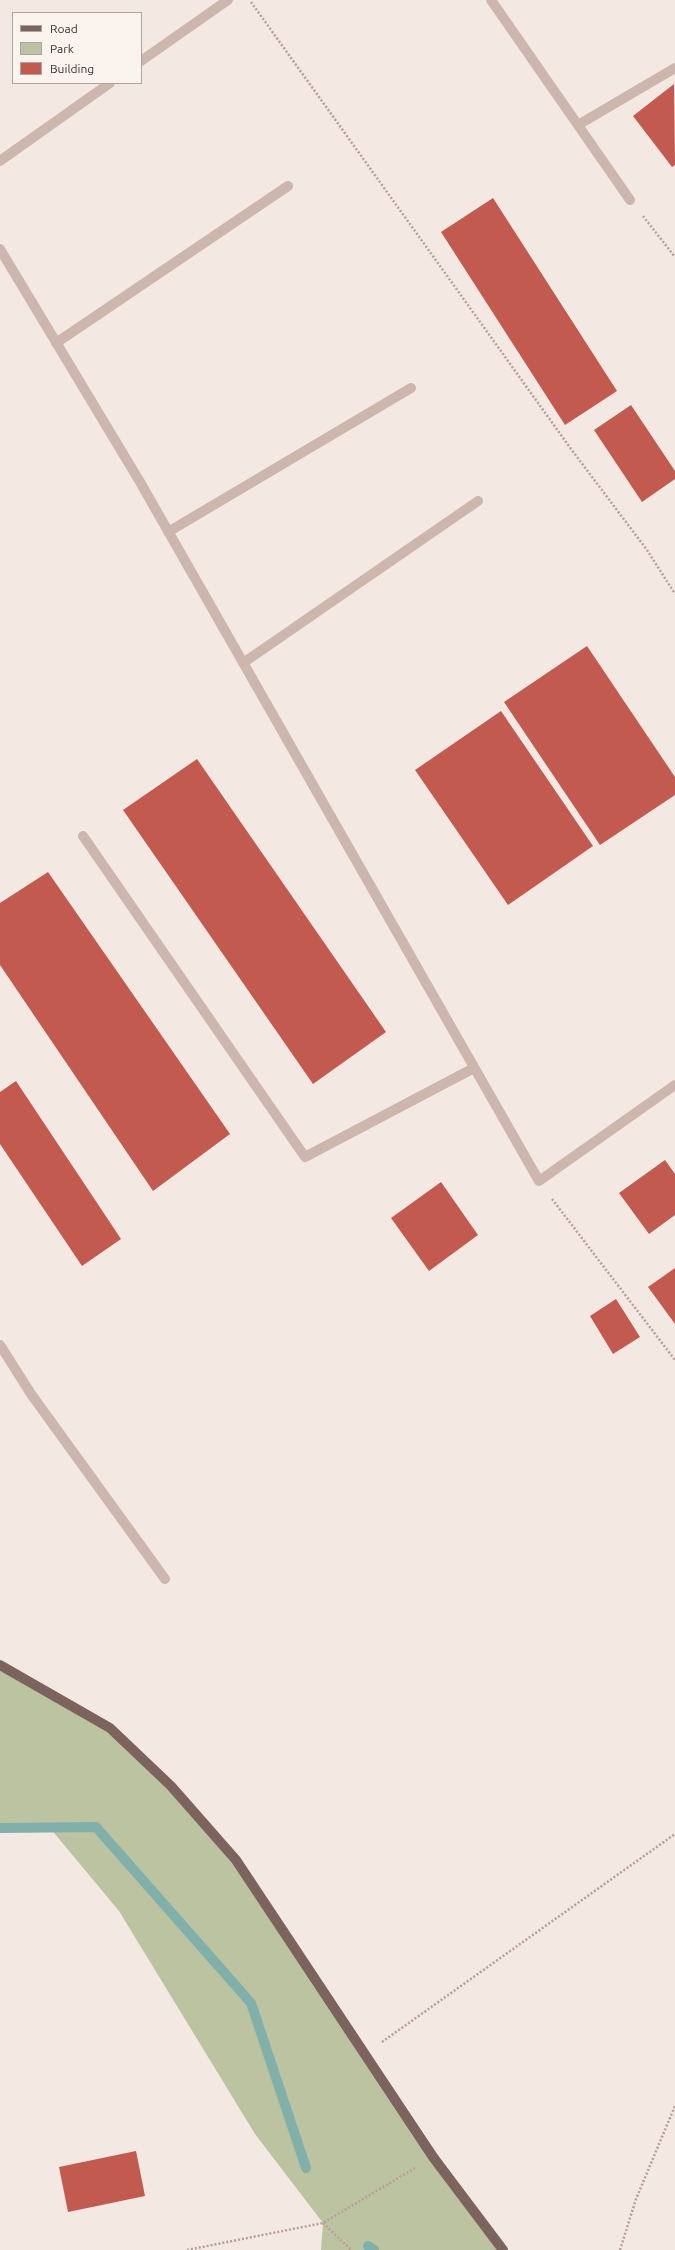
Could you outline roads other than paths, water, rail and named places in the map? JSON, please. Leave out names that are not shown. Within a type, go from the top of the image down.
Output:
[{"type":"main road","points":[[0,1665],[110,1728],[171,1786],[236,1860],[433,2157],[503,2250]]},
{"type":"street","points":[[142,60],[228,0]]},
{"type":"street","points":[[491,0],[630,200]]},
{"type":"street","points":[[578,125],[675,68]]},
{"type":"street","points":[[0,161],[109,84]]},
{"type":"street","points":[[56,343],[288,186]]},
{"type":"street","points":[[0,249],[168,532],[539,1181],[675,1084]]},
{"type":"street","points":[[168,532],[411,388]]},
{"type":"street","points":[[243,663],[478,500]]},
{"type":"street","points":[[83,836],[305,1157],[474,1068]]},
{"type":"street","points":[[0,1345],[31,1394],[165,1579]]},
{"type":"waterway","points":[[0,1828],[96,1827],[251,2003],[306,2168]]},
{"type":"waterway","points":[[368,2246],[374,2250]]}]
